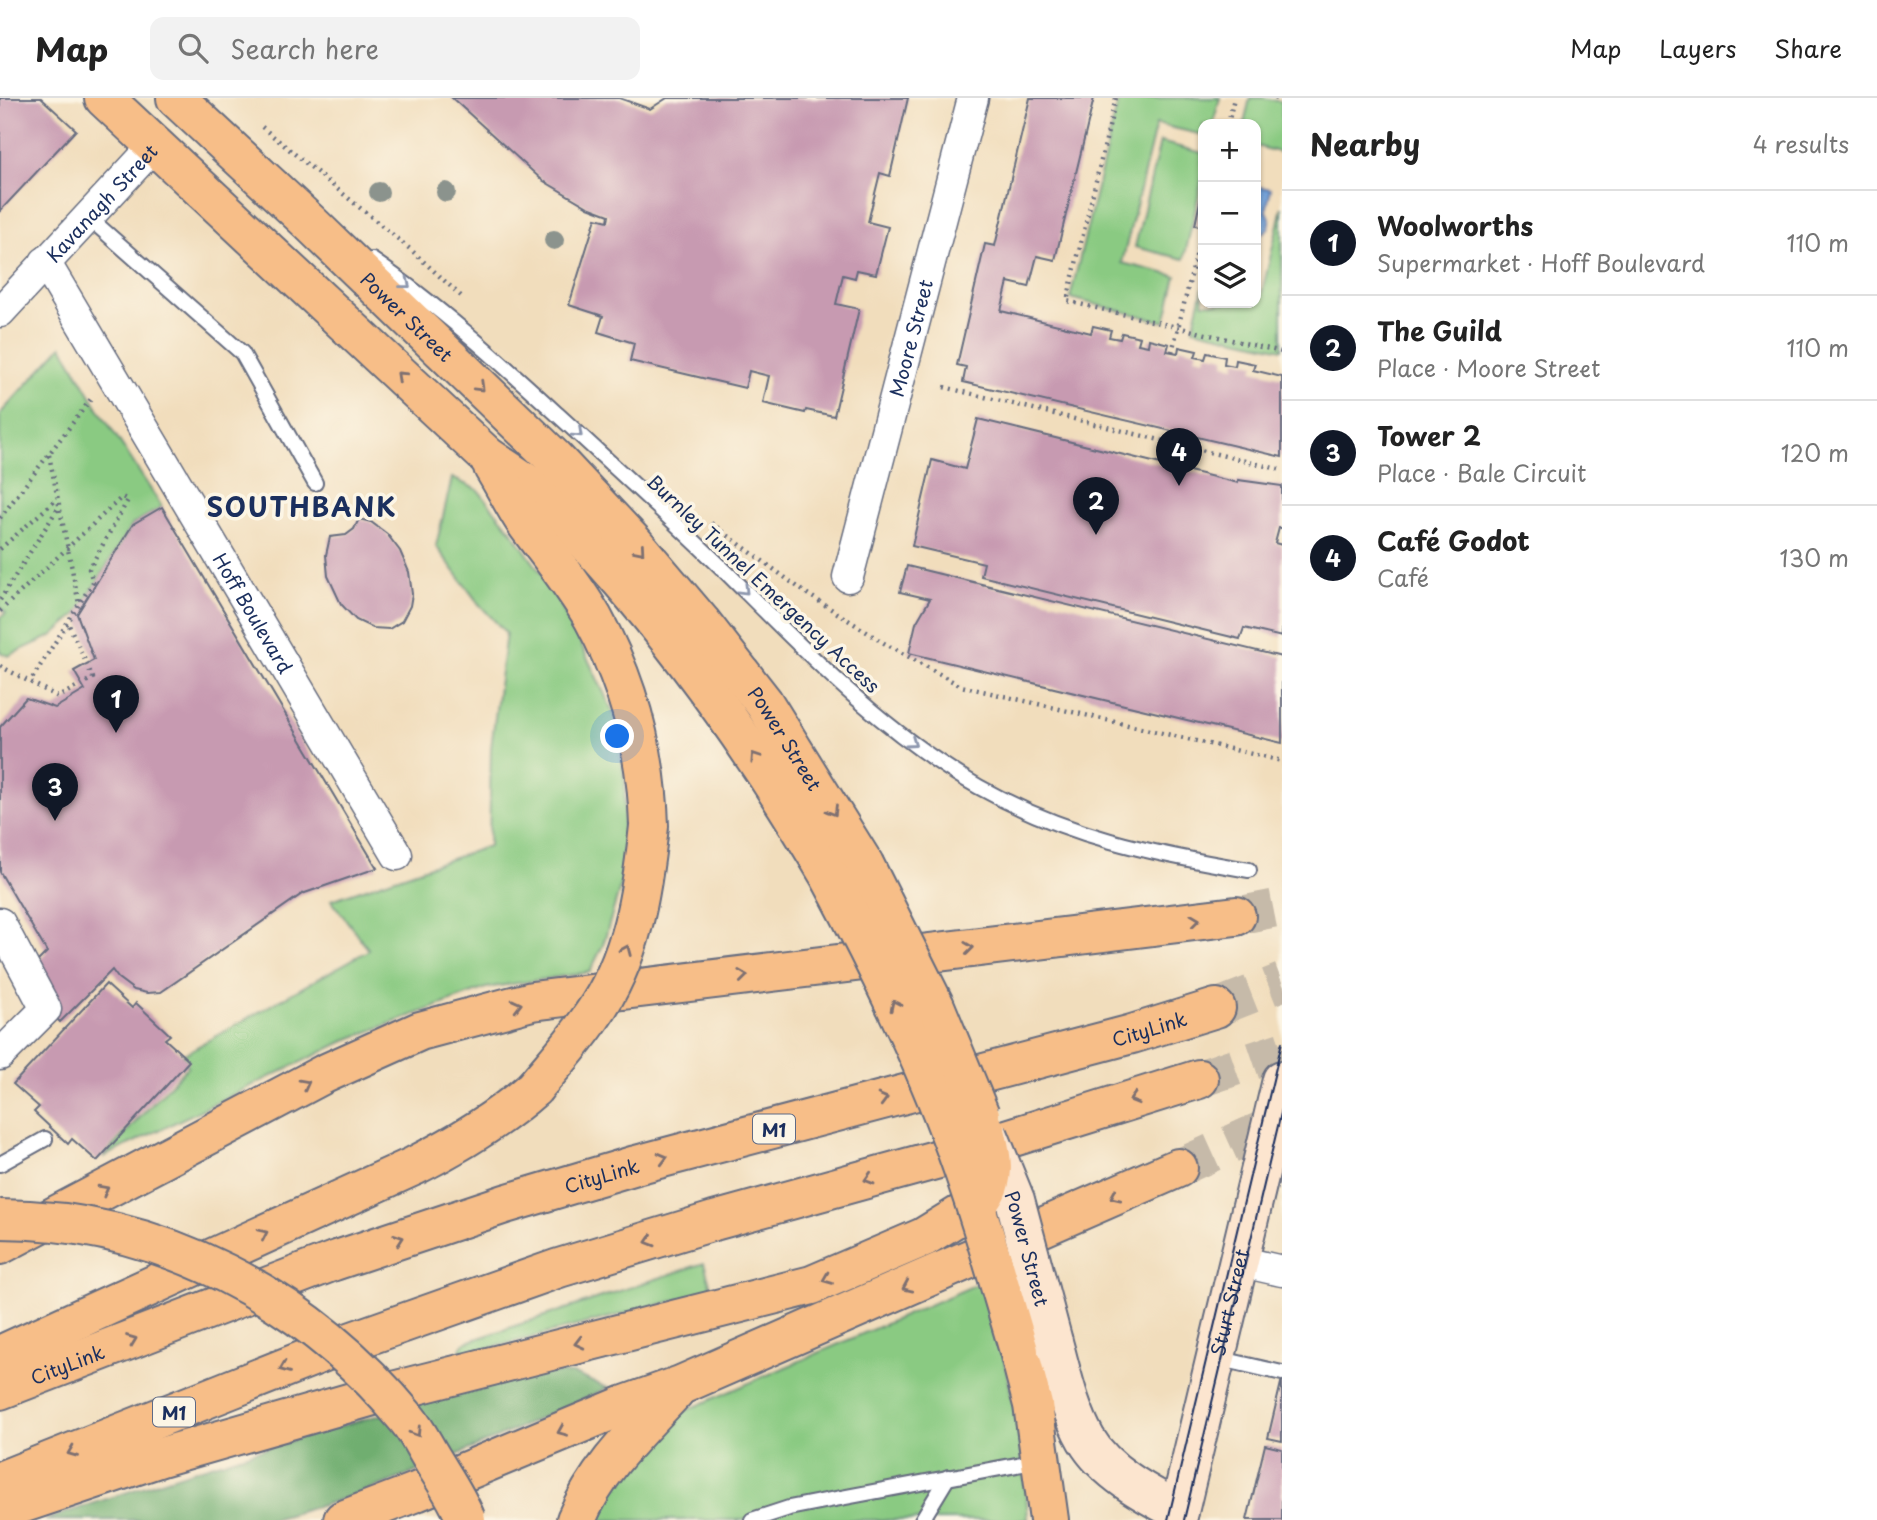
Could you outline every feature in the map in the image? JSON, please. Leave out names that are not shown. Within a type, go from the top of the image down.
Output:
[{"type":"highway","name":"Power Street","points":[[104,98],[487,456],[541,495],[640,603],[718,702],[769,777],[847,871],[935,1006],[986,1131]]},
{"type":"highway","name":"Power Street","points":[[191,102],[308,221],[553,457],[634,543],[701,622],[764,704],[847,871],[861,935],[920,1059],[948,1126],[975,1205],[1036,1347],[1033,1405],[1049,1520]]},
{"type":"highway","name":"Kavanagh Street","points":[[153,146],[191,102]]},
{"type":"highway","points":[[0,1355],[456,1145],[503,1114],[534,1088],[593,1015],[630,939],[643,883],[649,826],[643,756],[614,660],[592,617],[527,524],[487,456]]},
{"type":"highway","points":[[0,1245],[324,1074],[420,1031],[471,1016],[532,1001],[1236,916]]},
{"type":"highway","name":"CityLink","points":[[0,1390],[334,1261],[505,1204],[635,1165],[1132,1034],[1216,1008]]},
{"type":"highway","name":"M1","points":[[0,1481],[347,1343],[559,1268],[714,1221],[975,1149],[1199,1079]]},
{"type":"highway","points":[[0,1511],[161,1457],[373,1396],[812,1285],[924,1237],[975,1205],[992,1180],[992,1157],[986,1131]]},
{"type":"highway","points":[[343,1520],[625,1405],[681,1385],[1178,1168]]},
{"type":"highway","points":[[0,1219],[34,1220],[85,1227],[175,1250],[248,1283],[272,1298],[337,1347],[408,1421],[466,1520]]},
{"type":"highway","points":[[576,1520],[593,1486],[615,1455],[681,1385]]},
{"type":"main road","name":"Sturt Street","points":[[1178,1516],[1282,1082]]},
{"type":"main road","name":"Power Street","points":[[986,1131],[1015,1200],[1036,1347],[1071,1404],[1094,1451],[1124,1478],[1178,1516]]},
{"type":"street","name":"Moore Street","points":[[848,577],[974,98]]},
{"type":"street","name":"Kavanagh Street","points":[[0,312],[153,146]]},
{"type":"street","name":"Hoff Boulevard","points":[[45,262],[397,855]]},
{"type":"street","points":[[0,923],[46,1009],[0,1055]]},
{"type":"street","points":[[1238,1261],[1282,1271]]},
{"type":"lane","points":[[87,216],[242,353],[315,483]]},
{"type":"lane","name":"Burnley Tunnel Emergency Access","points":[[308,221],[399,278],[450,320],[590,444],[725,571],[809,655],[894,731],[978,786],[1028,812],[1076,831],[1130,848],[1249,870]]},
{"type":"lane","points":[[0,1164],[46,1139]]},
{"type":"lane","points":[[1216,1358],[1282,1373]]},
{"type":"lane","points":[[752,1520],[799,1506],[1042,1460]]},
{"type":"lane","points":[[922,1520],[948,1477]]},
{"type":"path","points":[[1116,98],[1068,301],[1282,352]]},
{"type":"path","points":[[1229,119],[1234,98]]},
{"type":"path","points":[[1275,98],[1282,100]]},
{"type":"path","points":[[1172,352],[1199,245]]},
{"type":"path","points":[[0,518],[111,373]]},
{"type":"path","points":[[944,387],[1282,470]]},
{"type":"path","points":[[49,455],[79,605]]},
{"type":"path","points":[[0,611],[122,496],[128,500],[89,569],[93,582],[30,682]]},
{"type":"path","points":[[0,549],[57,499]]},
{"type":"path","points":[[0,600],[59,507]]},
{"type":"path","points":[[0,666],[58,697],[93,678],[67,623]]},
{"type":"path","points":[[884,643],[961,686],[1282,761]]},
{"type":"green space","points":[[1119,98],[1220,98],[1214,119],[1198,119],[1198,134],[1156,124],[1122,263],[1176,276],[1165,322],[1070,298]]},
{"type":"green space","points":[[1250,98],[1282,102],[1282,153],[1261,147],[1261,119],[1245,119]]},
{"type":"green space","points":[[1160,142],[1198,152],[1198,198],[1184,259],[1135,247]]},
{"type":"green space","points":[[1282,207],[1282,349],[1193,329],[1198,308],[1261,308],[1261,297]]},
{"type":"green space","points":[[62,346],[98,408],[162,507],[133,524],[77,614],[52,636],[8,656],[0,652],[0,618],[6,613],[0,607],[0,414]]},
{"type":"green space","points":[[452,478],[478,490],[510,529],[548,583],[613,712],[625,782],[622,880],[603,945],[590,972],[486,988],[351,1038],[103,1157],[188,1066],[179,1057],[369,950],[331,900],[489,846],[491,748],[506,633],[479,604],[436,546]]},
{"type":"green space","points":[[704,1263],[712,1291],[463,1355],[460,1350],[467,1342]]},
{"type":"green space","points":[[984,1281],[1013,1399],[1023,1459],[1028,1520],[589,1520],[604,1490],[680,1413]]},
{"type":"green space","points":[[537,1374],[574,1374],[608,1388],[441,1462],[312,1508],[268,1520],[45,1520],[166,1479],[351,1423]]},
{"type":"water","points":[[1261,187],[1271,189],[1266,211],[1270,217],[1267,230],[1261,234]]},
{"type":"building","points":[[0,98],[41,98],[76,130],[0,211]]},
{"type":"building","points":[[452,98],[619,98],[650,109],[667,98],[908,98],[890,176],[880,173],[868,222],[888,227],[876,274],[857,270],[855,278],[843,275],[836,304],[859,309],[834,416],[806,410],[805,413],[763,403],[769,376],[749,371],[745,388],[630,361],[634,343],[598,332],[603,316],[569,305],[596,218],[608,221],[609,215],[588,207],[542,180]]},
{"type":"building","points":[[1030,98],[1094,98],[1055,260],[1037,256],[1029,287],[1008,282],[1001,311],[1091,333],[1093,326],[1111,330],[1109,337],[1120,339],[1122,333],[1140,337],[1138,344],[1148,346],[1149,339],[1169,344],[1167,351],[1178,353],[1179,347],[1197,351],[1195,357],[1205,359],[1207,353],[1225,357],[1224,364],[1235,366],[1236,360],[1255,364],[1253,370],[1282,377],[1282,457],[963,382],[966,367],[957,365],[985,244],[995,246]]},
{"type":"building","points":[[978,419],[1238,483],[1238,480],[1282,486],[1282,528],[1279,528],[1275,543],[1282,545],[1282,637],[1244,628],[1240,639],[981,576],[984,563],[912,546],[932,460],[965,469]]},
{"type":"building","points":[[162,507],[377,868],[302,894],[161,992],[134,990],[112,970],[60,1022],[19,980],[47,952],[0,872],[0,727],[26,698],[55,708],[85,690],[74,671],[94,660],[77,614],[133,524]]},
{"type":"building","points":[[359,519],[371,522],[387,534],[400,551],[409,572],[412,594],[410,606],[402,621],[389,629],[373,628],[356,620],[341,604],[328,576],[326,555],[330,537],[346,535],[354,529]]},
{"type":"building","points":[[907,566],[1282,657],[1282,743],[909,653],[916,623],[930,599],[900,592]]},
{"type":"building","points":[[106,984],[132,1008],[136,1003],[170,1035],[165,1039],[189,1061],[97,1161],[72,1139],[68,1144],[34,1112],[39,1107],[13,1084]]},
{"type":"building","points":[[1282,1383],[1282,1441],[1268,1438]]},
{"type":"building","points":[[1265,1445],[1282,1449],[1282,1520],[1247,1520]]},
{"type":"tunnel","points":[[1236,916],[1282,907]]},
{"type":"tunnel","points":[[1216,1008],[1282,982]]},
{"type":"tunnel","points":[[1199,1079],[1282,1051]]},
{"type":"tunnel","points":[[1178,1168],[1282,1121]]},
{"type":"tram line","points":[[1168,1520],[1282,1042]]},
{"type":"tram line","points":[[1184,1520],[1282,1109]]},
{"type":"place","name":"Café Godot","points":[[1179,486]]},
{"type":"place","name":"The Guild","points":[[1096,535]]},
{"type":"place","name":"Woolworths","points":[[116,733]]},
{"type":"place","name":"Tower 2","points":[[55,821]]},
{"type":"district","name":"SOUTHBANK","points":[[302,506]]}]
